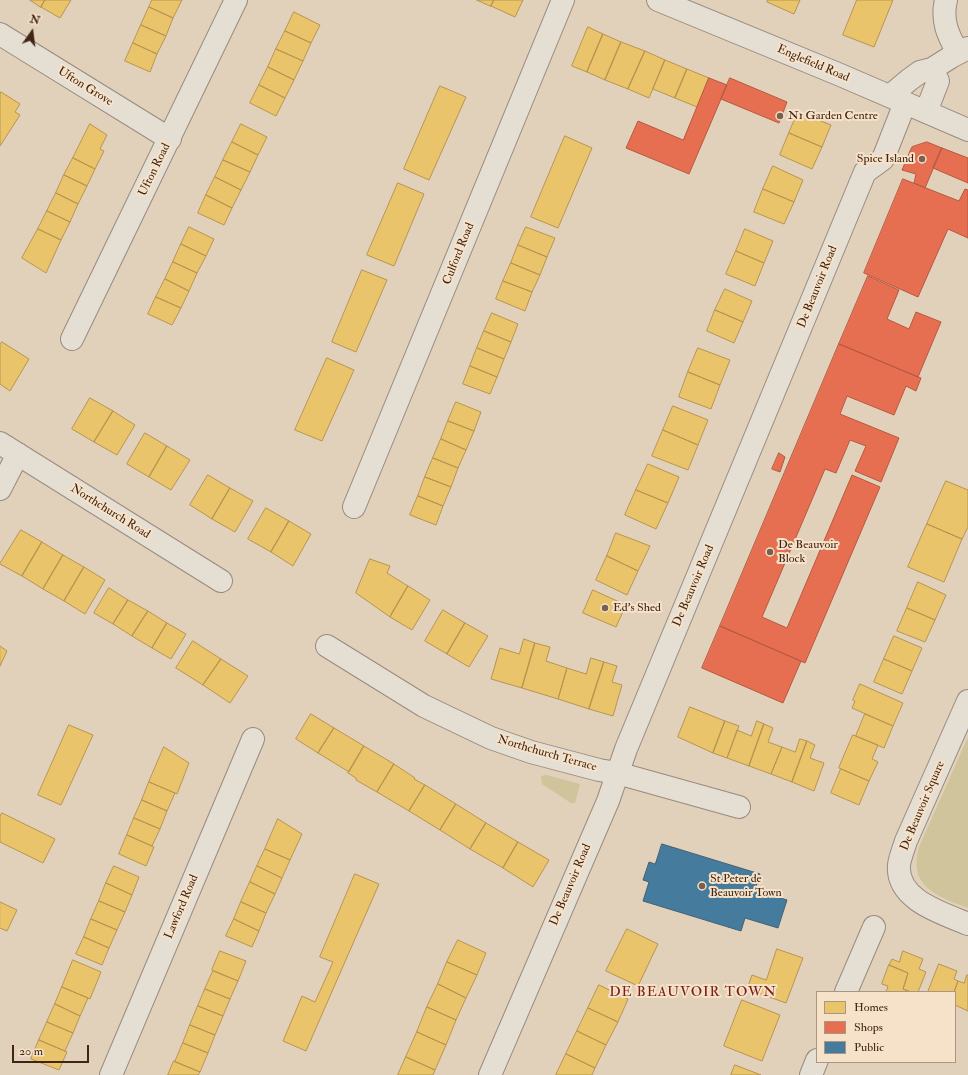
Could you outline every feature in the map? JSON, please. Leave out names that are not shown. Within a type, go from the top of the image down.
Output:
[{"type":"street","name":"Ufton Road","points":[[72,339],[236,0]]},
{"type":"street","name":"Culford Road","points":[[354,507],[563,0]]},
{"type":"street","name":"Englefield Road","points":[[658,0],[968,130]]},
{"type":"street","points":[[898,100],[909,80],[920,72],[932,69],[941,62],[963,50],[949,35],[944,22],[943,11],[946,0]]},
{"type":"street","name":"Ufton Grove","points":[[0,34],[170,139]]},
{"type":"street","points":[[926,112],[938,81],[932,69]]},
{"type":"street","name":"De Beauvoir Road","points":[[490,1075],[608,801],[617,773],[635,728],[865,172],[883,159],[898,100]]},
{"type":"street","points":[[0,489],[9,449]]},
{"type":"street","name":"Northchurch Road","points":[[9,449],[221,581]]},
{"type":"street","name":"Northchurch Terrace","points":[[327,646],[424,706],[491,738],[531,752],[599,770],[617,773],[739,807]]},
{"type":"street","name":"De Beauvoir Square","points":[[968,701],[906,841],[899,865],[900,878],[906,890],[916,899],[933,910],[968,924]]},
{"type":"street","name":"Lawford Road","points":[[111,1075],[253,739]]},
{"type":"street","points":[[846,991],[874,927]]},
{"type":"street","points":[[811,1075],[816,1062]]},
{"type":"shaded area","points":[[968,737],[968,908],[936,894],[928,888],[921,881],[917,861],[919,847]]},
{"type":"shaded area","points":[[546,775],[580,784],[575,803],[571,803],[542,784],[541,776]]},
{"type":"building: Homes","points":[[30,0],[45,0],[41,7]]},
{"type":"building: Homes","points":[[45,0],[71,0],[60,18],[41,7]]},
{"type":"building: Homes","points":[[152,0],[182,0],[173,18],[149,7]]},
{"type":"building: Homes","points":[[477,0],[494,0],[491,6]]},
{"type":"building: Homes","points":[[494,0],[523,0],[515,17],[491,6]]},
{"type":"building: Homes","points":[[768,0],[800,0],[794,14],[767,2]]},
{"type":"building: Homes","points":[[857,0],[893,0],[874,47],[843,35]]},
{"type":"building: Homes","points":[[149,7],[173,18],[166,36],[141,25]]},
{"type":"building: Homes","points":[[294,12],[320,25],[311,43],[285,31]]},
{"type":"building: Homes","points":[[141,25],[166,36],[157,54],[133,43]]},
{"type":"building: Homes","points":[[588,27],[603,34],[587,72],[572,66]]},
{"type":"building: Homes","points":[[285,31],[311,43],[303,61],[276,49]]},
{"type":"building: Homes","points":[[603,34],[621,42],[605,80],[587,72]]},
{"type":"building: Homes","points":[[621,42],[645,51],[628,89],[605,80]]},
{"type":"building: Homes","points":[[133,43],[157,54],[150,72],[125,61]]},
{"type":"building: Homes","points":[[276,49],[303,61],[294,80],[268,67]]},
{"type":"building: Homes","points":[[645,51],[665,60],[649,98],[628,89]]},
{"type":"building: Homes","points":[[665,60],[687,69],[675,98],[653,89]]},
{"type":"building: Homes","points":[[268,67],[294,80],[285,98],[259,85]]},
{"type":"building: Homes","points":[[687,69],[709,78],[697,107],[675,98]]},
{"type":"building: Homes","points":[[259,85],[285,98],[276,116],[250,103]]},
{"type":"building: Homes","points":[[440,86],[466,97],[429,180],[404,169]]},
{"type":"building: Homes","points":[[1,92],[20,104],[15,112],[20,115],[0,146],[0,95]]},
{"type":"building: Homes","points":[[798,112],[831,125],[822,147],[789,133]]},
{"type":"building: Homes","points":[[90,124],[107,135],[100,149],[104,151],[95,169],[73,158]]},
{"type":"building: Homes","points":[[241,124],[267,137],[258,155],[232,142]]},
{"type":"building: Homes","points":[[789,133],[822,147],[812,169],[780,155]]},
{"type":"building: Homes","points":[[565,136],[592,148],[558,228],[531,217]]},
{"type":"building: Homes","points":[[232,142],[258,155],[250,172],[223,160]]},
{"type":"building: Homes","points":[[73,158],[95,169],[87,186],[64,175]]},
{"type":"building: Homes","points":[[223,160],[250,172],[241,190],[215,177]]},
{"type":"building: Homes","points":[[773,166],[803,180],[794,202],[763,189]]},
{"type":"building: Homes","points":[[64,175],[87,186],[78,204],[56,193]]},
{"type":"building: Homes","points":[[215,177],[241,190],[232,208],[206,195]]},
{"type":"building: Homes","points":[[398,183],[424,194],[394,266],[367,255]]},
{"type":"building: Homes","points":[[763,189],[794,202],[784,224],[754,212]]},
{"type":"building: Homes","points":[[56,193],[78,204],[70,222],[47,211]]},
{"type":"building: Homes","points":[[206,195],[232,208],[224,225],[198,213]]},
{"type":"building: Homes","points":[[47,211],[70,222],[61,240],[38,229]]},
{"type":"building: Homes","points":[[189,227],[214,239],[206,256],[181,244]]},
{"type":"building: Homes","points":[[526,227],[555,238],[547,257],[518,245]]},
{"type":"building: Homes","points":[[38,229],[61,240],[46,273],[22,258]]},
{"type":"building: Homes","points":[[745,229],[773,241],[764,263],[736,251]]},
{"type":"building: Homes","points":[[181,244],[206,256],[197,273],[173,262]]},
{"type":"building: Homes","points":[[518,245],[547,257],[540,275],[511,263]]},
{"type":"building: Homes","points":[[736,251],[764,263],[755,286],[726,274]]},
{"type":"building: Homes","points":[[173,262],[197,273],[189,291],[165,279]]},
{"type":"building: Homes","points":[[511,263],[540,275],[532,292],[503,281]]},
{"type":"building: Homes","points":[[362,270],[387,280],[356,352],[332,342]]},
{"type":"building: Homes","points":[[165,279],[189,291],[181,308],[156,297]]},
{"type":"building: Homes","points":[[503,281],[532,292],[525,311],[496,299]]},
{"type":"building: Homes","points":[[725,289],[752,301],[743,322],[715,310]]},
{"type":"building: Homes","points":[[156,297],[181,308],[172,325],[148,314]]},
{"type":"building: Homes","points":[[715,310],[743,322],[734,343],[707,331]]},
{"type":"building: Homes","points":[[492,313],[518,324],[511,342],[484,331]]},
{"type":"building: Homes","points":[[484,331],[511,342],[504,359],[477,348]]},
{"type":"building: Homes","points":[[2,342],[29,359],[10,391],[0,384],[0,345]]},
{"type":"building: Homes","points":[[477,348],[504,359],[497,377],[470,366]]},
{"type":"building: Homes","points":[[698,348],[730,360],[720,385],[688,372]]},
{"type":"building: Homes","points":[[327,358],[354,370],[322,441],[295,430]]},
{"type":"building: Homes","points":[[470,366],[497,377],[490,394],[463,384]]},
{"type":"building: Homes","points":[[688,372],[720,385],[711,409],[679,397]]},
{"type":"building: Homes","points":[[90,398],[113,411],[94,442],[72,429]]},
{"type":"building: Homes","points":[[456,402],[481,412],[474,431],[448,421]]},
{"type":"building: Homes","points":[[673,406],[708,420],[698,445],[663,430]]},
{"type":"building: Homes","points":[[113,411],[135,425],[117,455],[94,442]]},
{"type":"building: Homes","points":[[448,421],[474,431],[466,450],[441,439]]},
{"type":"building: Homes","points":[[663,430],[698,445],[688,470],[652,456]]},
{"type":"building: Homes","points":[[145,433],[167,446],[149,477],[127,464]]},
{"type":"building: Homes","points":[[441,439],[466,450],[458,468],[433,458]]},
{"type":"building: Homes","points":[[167,446],[190,460],[171,490],[149,477]]},
{"type":"building: Homes","points":[[433,458],[458,468],[451,487],[425,477]]},
{"type":"building: Homes","points":[[648,464],[679,477],[668,503],[636,490]]},
{"type":"building: Homes","points":[[208,475],[230,488],[212,519],[190,505]]},
{"type":"building: Homes","points":[[425,477],[451,487],[443,506],[418,496]]},
{"type":"building: Homes","points":[[946,481],[968,490],[968,527],[962,539],[927,524]]},
{"type":"building: Homes","points":[[230,488],[253,501],[235,532],[212,519]]},
{"type":"building: Homes","points":[[636,490],[668,503],[656,529],[625,515]]},
{"type":"building: Homes","points":[[418,496],[443,506],[436,525],[410,515]]},
{"type":"building: Homes","points":[[266,508],[289,521],[271,552],[248,539]]},
{"type":"building: Homes","points":[[289,521],[311,534],[293,566],[271,552]]},
{"type":"building: Homes","points":[[927,524],[962,539],[944,582],[908,567]]},
{"type":"building: Homes","points":[[21,530],[42,542],[22,576],[0,564]]},
{"type":"building: Homes","points":[[616,533],[650,546],[638,571],[607,556]]},
{"type":"building: Homes","points":[[42,542],[63,555],[43,589],[22,576]]},
{"type":"building: Homes","points":[[63,555],[84,567],[64,601],[43,589]]},
{"type":"building: Homes","points":[[607,556],[638,571],[627,595],[596,580]]},
{"type":"building: Homes","points":[[370,559],[390,566],[387,573],[408,586],[390,617],[356,593]]},
{"type":"building: Homes","points":[[84,567],[105,580],[85,614],[64,601]]},
{"type":"building: Homes","points":[[918,582],[946,595],[935,620],[907,608]]},
{"type":"building: Homes","points":[[408,586],[430,600],[412,630],[390,617]]},
{"type":"building: Homes","points":[[109,588],[128,600],[113,624],[94,613]]},
{"type":"building: Homes","name":"Ed's Shed","points":[[593,590],[626,605],[616,627],[583,613]]},
{"type":"building: Homes","points":[[128,600],[148,611],[132,636],[113,624]]},
{"type":"building: Homes","points":[[907,608],[935,620],[925,642],[897,631]]},
{"type":"building: Homes","points":[[443,610],[465,623],[447,654],[425,641]]},
{"type":"building: Homes","points":[[148,611],[167,623],[152,648],[132,636]]},
{"type":"building: Homes","points":[[167,623],[186,634],[171,659],[152,648]]},
{"type":"building: Homes","points":[[465,623],[488,636],[469,667],[447,654]]},
{"type":"building: Homes","points":[[894,636],[922,648],[912,671],[884,659]]},
{"type":"building: Homes","points":[[524,639],[535,643],[522,688],[491,679],[500,648],[519,654]]},
{"type":"building: Homes","points":[[193,641],[221,659],[203,685],[176,668]]},
{"type":"building: Homes","points":[[535,643],[550,647],[546,661],[567,668],[558,699],[522,688]]},
{"type":"building: Homes","points":[[0,646],[7,651],[0,666]]},
{"type":"building: Homes","points":[[591,658],[604,662],[589,709],[558,699],[567,668],[586,674]]},
{"type":"building: Homes","points":[[221,659],[248,676],[230,703],[203,685]]},
{"type":"building: Homes","points":[[884,659],[912,671],[902,694],[874,682]]},
{"type":"building: Homes","points":[[604,662],[617,666],[612,682],[622,685],[613,716],[589,709]]},
{"type":"building: Homes","points":[[860,684],[903,703],[893,726],[852,708],[855,701],[853,700]]},
{"type":"building: Homes","points":[[690,707],[725,721],[713,753],[678,737]]},
{"type":"building: Homes","points":[[311,714],[334,728],[318,753],[296,739]]},
{"type":"building: Homes","points":[[865,714],[893,726],[884,748],[856,736]]},
{"type":"building: Homes","points":[[725,721],[739,726],[727,758],[713,753]]},
{"type":"building: Homes","points":[[757,721],[764,724],[749,766],[727,758],[737,730],[751,736]]},
{"type":"building: Homes","points":[[764,724],[773,728],[768,742],[782,747],[771,774],[749,766]]},
{"type":"building: Homes","points":[[69,725],[93,735],[61,805],[38,795]]},
{"type":"building: Homes","points":[[334,728],[364,746],[349,772],[318,753]]},
{"type":"building: Homes","points":[[853,735],[878,745],[872,759],[878,762],[869,781],[839,768]]},
{"type":"building: Homes","points":[[800,739],[807,741],[792,782],[771,774],[782,747],[795,752]]},
{"type":"building: Homes","points":[[807,741],[815,745],[810,758],[824,763],[814,791],[792,782]]},
{"type":"building: Homes","points":[[364,746],[394,764],[377,792],[356,780],[356,778],[348,773]]},
{"type":"building: Homes","points":[[164,747],[189,763],[177,794],[149,782]]},
{"type":"building: Homes","points":[[394,764],[415,778],[414,779],[425,785],[409,811],[377,792]]},
{"type":"building: Homes","points":[[841,769],[869,781],[859,805],[831,793]]},
{"type":"building: Homes","points":[[149,782],[175,793],[167,811],[142,800]]},
{"type":"building: Homes","points":[[425,785],[456,804],[440,830],[409,811]]},
{"type":"building: Homes","points":[[142,800],[167,811],[160,829],[134,818]]},
{"type":"building: Homes","points":[[456,804],[486,823],[470,849],[440,830]]},
{"type":"building: Homes","points":[[2,813],[55,839],[43,863],[0,842],[0,817]]},
{"type":"building: Homes","points":[[134,818],[160,829],[152,846],[127,835]]},
{"type":"building: Homes","points":[[278,819],[302,834],[290,860],[265,849]]},
{"type":"building: Homes","points":[[486,823],[518,842],[503,868],[470,849]]},
{"type":"building: Homes","points":[[127,835],[154,847],[146,866],[119,854]]},
{"type":"building: Homes","points":[[518,842],[549,860],[533,887],[503,868]]},
{"type":"building: Homes","points":[[265,849],[290,860],[282,878],[257,866]]},
{"type":"building: Homes","points":[[114,866],[139,877],[132,895],[106,883]]},
{"type":"building: Homes","points":[[257,866],[282,878],[275,894],[250,882]]},
{"type":"building: Homes","points":[[355,874],[379,884],[306,1051],[283,1041],[302,996],[315,1002],[333,962],[320,957]]},
{"type":"building: Homes","points":[[250,882],[275,894],[266,913],[241,902]]},
{"type":"building: Homes","points":[[106,883],[132,895],[125,912],[99,901]]},
{"type":"building: Homes","points":[[99,901],[125,912],[117,930],[91,919]]},
{"type":"building: Homes","points":[[0,902],[17,910],[7,931],[0,928]]},
{"type":"building: Homes","points":[[241,902],[266,913],[259,931],[234,919]]},
{"type":"building: Homes","points":[[91,919],[117,930],[109,948],[84,937]]},
{"type":"building: Homes","points":[[234,919],[259,931],[252,947],[226,936]]},
{"type":"building: Homes","points":[[627,929],[658,944],[638,986],[606,971]]},
{"type":"building: Homes","points":[[84,937],[109,948],[102,965],[76,954]]},
{"type":"building: Homes","points":[[458,940],[486,953],[477,975],[447,962]]},
{"type":"building: Homes","points":[[777,949],[803,958],[786,1003],[747,989],[752,975],[766,980]]},
{"type":"building: Homes","points":[[220,951],[246,961],[238,981],[212,970]]},
{"type":"building: Homes","points":[[903,951],[923,959],[919,969],[926,972],[918,991],[908,991],[903,989],[908,973],[889,965],[892,959],[899,962]]},
{"type":"building: Homes","points":[[73,960],[101,972],[90,999],[62,987]]},
{"type":"building: Homes","points":[[447,962],[477,975],[466,998],[438,984]]},
{"type":"building: Homes","points":[[939,964],[957,971],[954,979],[958,981],[954,991],[928,991]]},
{"type":"building: Homes","points":[[889,965],[908,973],[903,989],[908,991],[886,991],[888,986],[882,984]]},
{"type":"building: Homes","points":[[213,971],[238,981],[230,999],[205,989]]},
{"type":"building: Homes","points":[[968,975],[968,1011],[956,1005],[956,991],[954,991],[958,981],[964,983]]},
{"type":"building: Homes","points":[[438,984],[466,998],[456,1020],[427,1007]]},
{"type":"building: Homes","points":[[599,985],[628,999],[618,1022],[588,1008]]},
{"type":"building: Homes","points":[[62,987],[88,998],[80,1016],[55,1004]]},
{"type":"building: Homes","points":[[205,989],[230,999],[223,1016],[198,1006]]},
{"type":"building: Homes","points":[[742,1000],[780,1015],[762,1061],[724,1046]]},
{"type":"building: Homes","points":[[55,1004],[80,1016],[73,1033],[47,1022]]},
{"type":"building: Homes","points":[[198,1006],[223,1016],[215,1035],[190,1025]]},
{"type":"building: Homes","points":[[427,1007],[456,1020],[446,1045],[417,1032]]},
{"type":"building: Homes","points":[[588,1008],[618,1022],[606,1045],[577,1031]]},
{"type":"building: Homes","points":[[47,1022],[73,1033],[65,1051],[39,1040]]},
{"type":"building: Homes","points":[[190,1025],[215,1035],[208,1053],[183,1043]]},
{"type":"building: Homes","points":[[577,1031],[606,1045],[595,1068],[566,1054]]},
{"type":"building: Homes","points":[[417,1032],[446,1045],[435,1070],[406,1057]]},
{"type":"building: Homes","points":[[39,1040],[67,1052],[59,1070],[31,1059]]},
{"type":"building: Homes","points":[[183,1043],[208,1053],[200,1072],[175,1062]]},
{"type":"building: Homes","points":[[566,1054],[595,1068],[592,1075],[556,1075]]},
{"type":"building: Homes","points":[[406,1057],[435,1070],[433,1075],[398,1075]]},
{"type":"building: Homes","points":[[174,1061],[200,1072],[198,1075],[168,1075]]},
{"type":"building: Homes","points":[[735,1065],[761,1075],[731,1075]]},
{"type":"building: Shops","points":[[709,78],[727,85],[689,174],[626,148],[638,121],[683,140]]},
{"type":"building: Shops","points":[[730,78],[787,102],[779,123],[721,99]]},
{"type":"building: Shops","name":"Spice Island","points":[[927,142],[942,148],[925,188],[914,183],[916,174],[902,170],[912,147]]},
{"type":"building: Shops","points":[[942,148],[968,158],[968,183],[933,168]]},
{"type":"building: Shops","points":[[903,179],[959,201],[965,189],[968,190],[968,238],[948,229],[918,297],[864,273]]},
{"type":"building: Shops","points":[[868,276],[899,290],[887,319],[909,329],[916,312],[941,322],[918,377],[839,344]]},
{"type":"building: Shops","name":"De Beauvoir Block","points":[[839,344],[921,378],[916,391],[906,386],[894,415],[847,396],[840,414],[899,438],[881,482],[855,471],[866,446],[850,440],[836,473],[825,469],[762,617],[787,628],[852,475],[880,487],[805,663],[720,626]]},
{"type":"building: Shops","points":[[779,453],[785,457],[780,472],[772,469]]},
{"type":"building: Shops","points":[[720,626],[801,661],[783,703],[702,668]]},
{"type":"building: Public","name":"St Peter de Beauvoir Town","points":[[662,844],[760,874],[755,890],[787,900],[778,928],[745,918],[741,931],[643,901],[649,882],[643,880],[649,862],[655,864]]},
{"type":"place","name":"N1 Garden Centre","points":[[780,116]]},
{"type":"place","name":"Spice Island","points":[[922,159]]},
{"type":"place","name":"De Beauvoir Block","points":[[770,552]]},
{"type":"place","name":"Ed's Shed","points":[[605,608]]},
{"type":"place","name":"St Peter de Beauvoir Town","points":[[702,886]]},
{"type":"district","name":"DE BEAUVOIR TOWN","points":[[693,993]]}]
